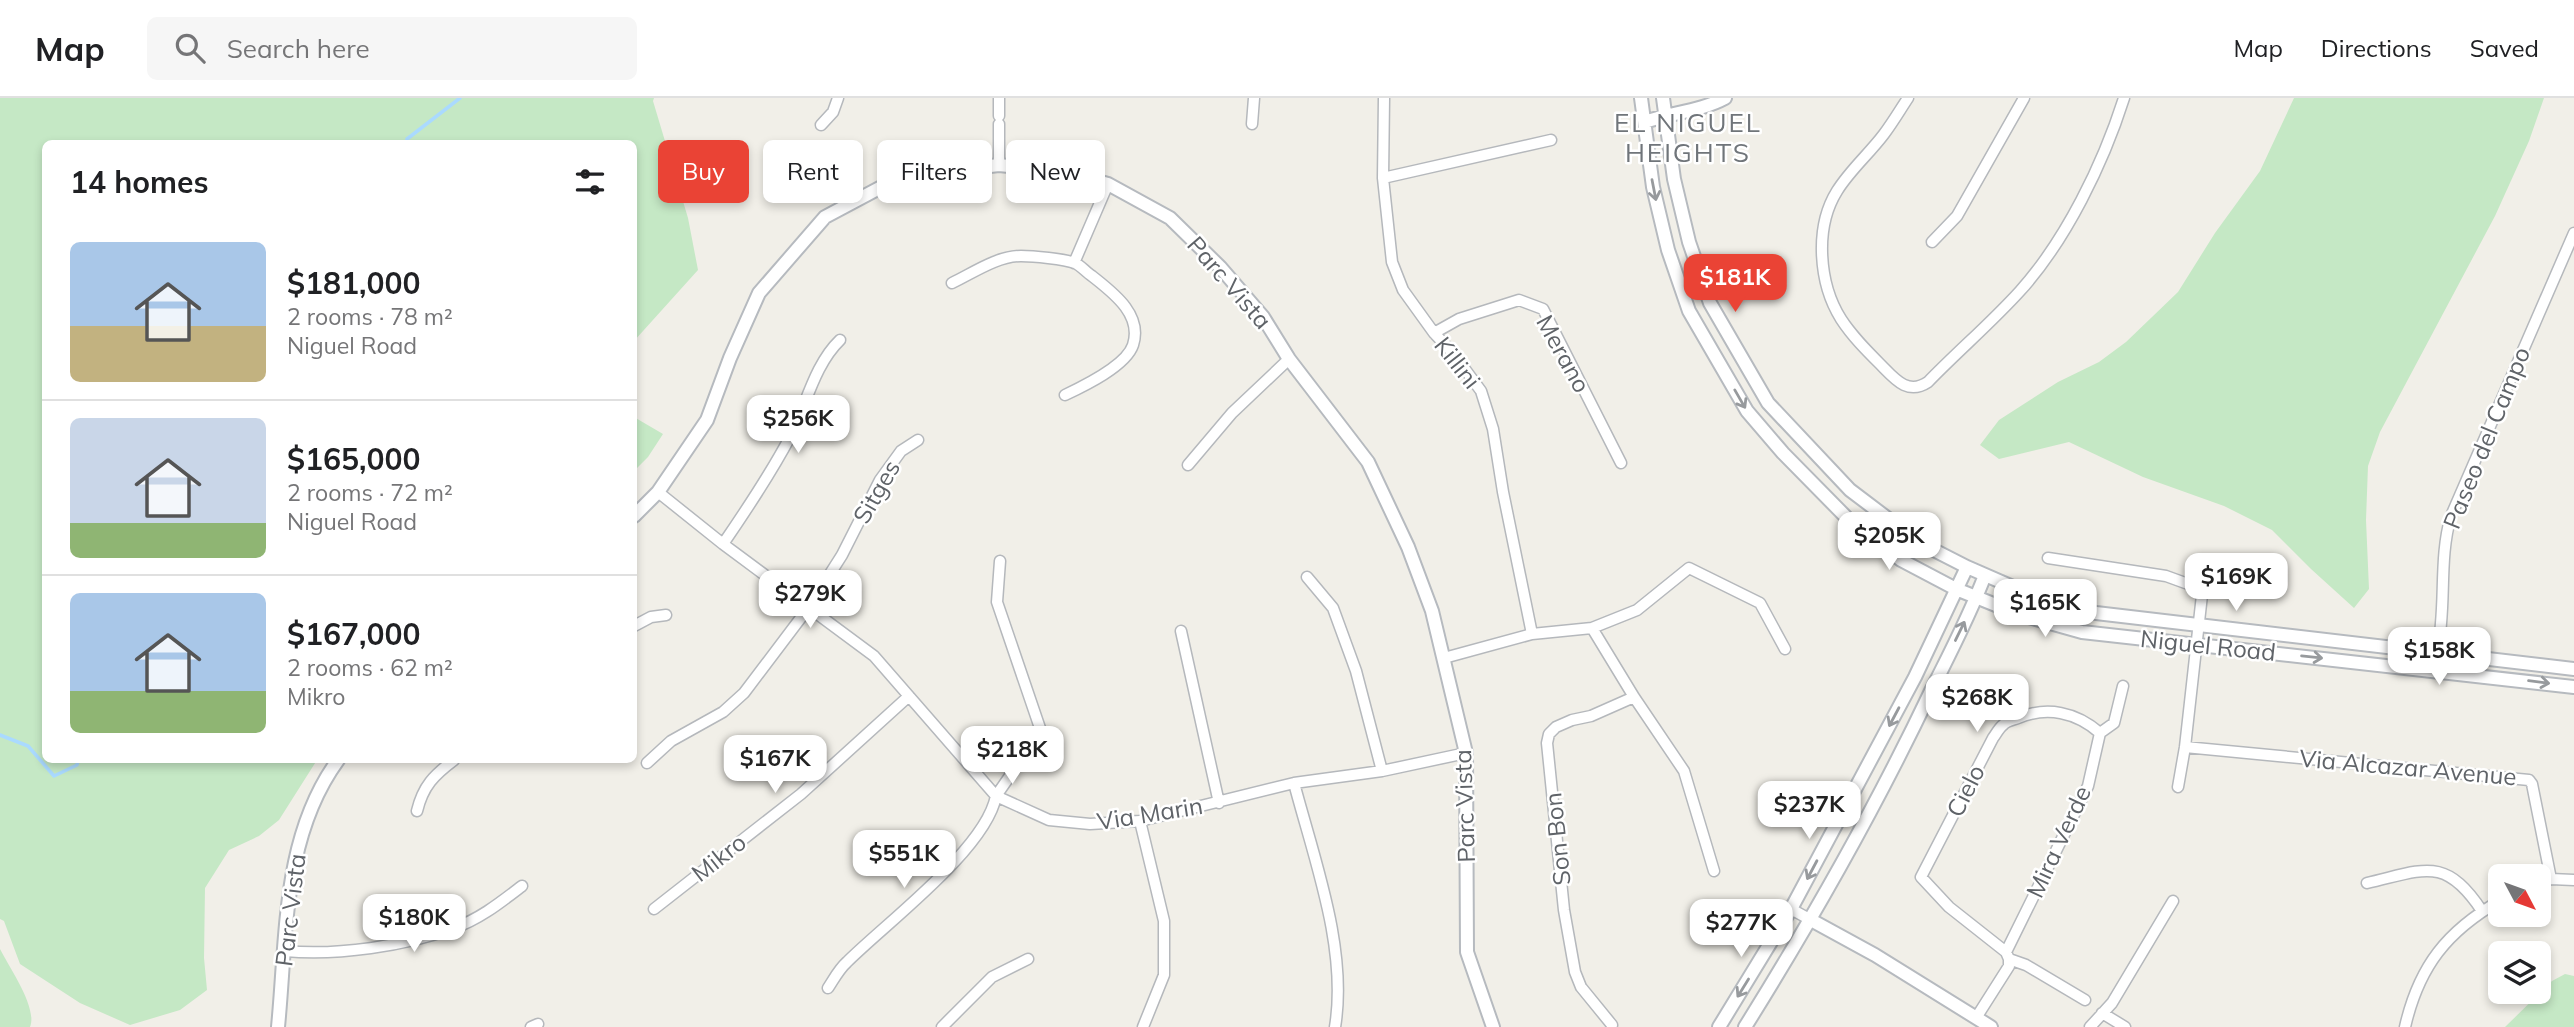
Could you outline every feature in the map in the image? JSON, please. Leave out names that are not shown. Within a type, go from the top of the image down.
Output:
[{"type":"street","points":[[821,125],[833,112],[838,98]]},
{"type":"street","points":[[999,98],[999,166]]},
{"type":"street","points":[[1252,124],[1254,98]]},
{"type":"street","name":"Killini","points":[[1384,98],[1383,178],[1392,262],[1403,290],[1433,333],[1453,353],[1481,391],[1493,429],[1532,634]]},
{"type":"street","name":"Niguel Road","points":[[1641,98],[1653,187],[1668,250],[1689,311],[1747,411],[1783,453],[1847,518],[1901,560],[1956,589],[2018,614],[2082,632],[2574,687]]},
{"type":"street","name":"Niguel Road","points":[[1663,98],[1677,191],[1689,242],[1710,303],[1768,403],[1850,490],[1920,543],[2038,598],[2096,613],[2574,669]]},
{"type":"street","points":[[1645,122],[1725,98]]},
{"type":"street","points":[[1908,98],[1884,135],[1856,164],[1835,194],[1824,227],[1822,260],[1829,291],[1840,318],[1883,367],[1907,388],[1914,389],[1928,382],[2020,291],[2046,257],[2101,158],[2124,98]]},
{"type":"street","points":[[1932,242],[1957,216],[2024,98]]},
{"type":"street","points":[[1383,178],[1551,140]]},
{"type":"street","name":"Parc Vista","points":[[637,513],[658,492],[707,420],[730,358],[759,293],[825,217],[902,176],[999,166],[1063,172],[1108,184],[1170,218],[1220,267],[1263,317],[1289,359],[1368,462],[1408,547],[1432,611],[1466,753],[1467,952],[1493,1027]]},
{"type":"street","points":[[1074,263],[1108,184]]},
{"type":"street","name":"Paseo del Campo","points":[[2437,653],[2441,634],[2444,547],[2451,516],[2574,233]]},
{"type":"street","points":[[951,283],[999,260],[1020,256],[1074,263],[1116,295],[1127,308],[1133,322],[1134,342],[1129,352],[1093,382],[1065,395]]},
{"type":"street","points":[[1381,259],[1392,262]]},
{"type":"street","name":"Merano","points":[[1433,333],[1459,319],[1519,300],[1543,309],[1621,463]]},
{"type":"street","points":[[723,544],[772,471],[796,425],[823,361],[839,340]]},
{"type":"street","points":[[1188,465],[1232,413],[1289,359]]},
{"type":"street","name":"Sitges","points":[[646,763],[671,741],[723,712],[744,693],[808,607],[842,555],[880,480],[901,451],[918,440]]},
{"type":"street","name":"Via Marin","points":[[658,492],[723,544],[874,656],[996,796],[1049,820],[1090,824],[1140,821],[1294,783],[1382,771],[1466,753]]},
{"type":"street","points":[[2048,558],[2166,576],[2199,588],[2202,595],[2178,787]]},
{"type":"street","points":[[828,988],[845,963],[924,893],[972,840],[994,806],[996,796],[1041,731],[997,602],[1000,561]]},
{"type":"street","points":[[1719,1027],[1791,909],[1915,677],[1967,567]]},
{"type":"street","points":[[1444,658],[1532,634],[1592,628],[1637,610],[1689,568],[1760,603],[1785,649]]},
{"type":"street","points":[[1745,1027],[1811,920],[1912,730],[1985,575]]},
{"type":"street","points":[[1307,577],[1333,608],[1356,671],[1382,771]]},
{"type":"street","points":[[637,624],[651,617],[666,615]]},
{"type":"street","points":[[1592,628],[1684,771],[1714,871]]},
{"type":"street","points":[[1181,631],[1219,803]]},
{"type":"street","points":[[2358,662],[2372,656],[2427,661],[2433,659],[2437,653],[2453,663],[2495,669],[2503,678]]},
{"type":"street","name":"Mira Verde","points":[[1976,1018],[2009,966],[2007,955],[2088,786],[2100,733],[2114,723],[2123,686]]},
{"type":"street","name":"Mikro","points":[[654,909],[801,794],[909,696]]},
{"type":"street","name":"Son Bon","points":[[1612,1025],[1581,987],[1575,972],[1564,910],[1547,743],[1549,734],[1556,727],[1591,716],[1634,697]]},
{"type":"street","name":"Cielo","points":[[2007,955],[1949,907],[1921,877],[1993,738],[2004,723],[2048,710],[2088,723],[2100,733]]},
{"type":"street","name":"Via Alcazar Avenue","points":[[2185,747],[2529,780],[2549,864]]},
{"type":"street","name":"Parc Vista","points":[[278,1027],[293,866],[303,827],[325,778],[336,763]]},
{"type":"street","points":[[417,811],[421,794],[433,778],[450,763]]},
{"type":"street","points":[[1294,783],[1336,946],[1338,1007],[1335,1027]]},
{"type":"street","points":[[1140,821],[1164,921],[1164,975],[1143,1027]]},
{"type":"street","points":[[2367,883],[2425,869],[2449,874],[2470,892],[2482,911]]},
{"type":"street","points":[[2552,880],[2574,880]]},
{"type":"street","points":[[285,951],[311,954],[346,951],[395,943],[454,928],[490,909],[522,886]]},
{"type":"street","points":[[2090,1027],[2112,1003],[2173,901]]},
{"type":"street","points":[[2405,1027],[2426,967],[2448,938],[2488,908]]},
{"type":"street","points":[[1791,909],[1875,955],[1991,1027]]},
{"type":"street","points":[[2007,955],[2085,1000]]},
{"type":"street","points":[[942,1027],[992,977],[1028,960]]},
{"type":"street","points":[[2102,1013],[2125,1027]]},
{"type":"green space","points":[[0,98],[654,98],[665,140],[658,140],[658,203],[684,203],[698,270],[637,338],[637,140],[42,140],[42,763],[315,763],[279,820],[259,836],[229,850],[205,888],[204,958],[207,990],[180,1010],[130,1025],[80,1003],[20,964],[4,921],[0,919]]},
{"type":"green space","points":[[2294,98],[2544,98],[2529,141],[2495,216],[2380,432],[2368,466],[2366,520],[2369,589],[2354,608],[2272,530],[2224,506],[2143,477],[2069,442],[1999,459],[1980,445],[1999,420],[2058,382],[2099,362],[2126,342],[2178,292],[2215,233],[2260,171]]},
{"type":"green space","points":[[637,419],[663,434],[637,468]]},
{"type":"green space","points":[[0,949],[30,1009],[30,1027],[0,1027]]},
{"type":"green space","points":[[2565,974],[2574,976],[2574,1027],[2505,1027],[2528,1004],[2551,1004],[2552,981]]},
{"type":"waterway","points":[[407,140],[460,98]]},
{"type":"waterway","points":[[0,735],[28,746],[42,762]]},
{"type":"waterway","points":[[43,763],[54,776],[77,763]]},
{"type":"district","name":"EL NIGUEL HEIGHTS","points":[[1688,138]]}]
